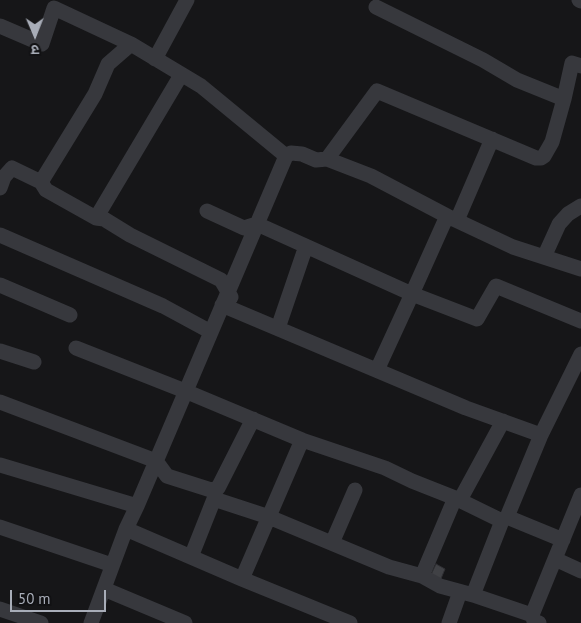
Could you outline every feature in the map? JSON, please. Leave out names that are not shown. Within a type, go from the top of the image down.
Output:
[{"type":"street","points":[[155,59],[186,0]]},
{"type":"street","points":[[0,26],[42,44],[54,8],[66,6],[201,86],[286,156]]},
{"type":"street","points":[[376,7],[482,60],[517,80],[564,99]]},
{"type":"street","points":[[41,182],[95,94],[108,64],[131,44]]},
{"type":"street","points":[[327,159],[377,91],[536,158],[541,158],[552,142],[572,63],[581,66]]},
{"type":"street","points":[[96,218],[181,74]]},
{"type":"street","points":[[451,218],[458,218],[492,139]]},
{"type":"street","points":[[91,623],[126,528],[227,298],[286,156],[291,153],[302,154],[316,160],[327,159],[372,176],[451,218],[513,247],[581,269]]},
{"type":"street","points":[[0,188],[4,178],[12,168],[41,182],[46,190],[96,218],[104,219],[130,235],[221,280],[227,298],[278,328],[466,408],[542,435]]},
{"type":"street","points":[[544,257],[559,224],[568,214],[581,206]]},
{"type":"street","points":[[207,211],[244,228],[257,224],[412,294],[477,319],[496,286],[581,321]]},
{"type":"street","points":[[377,370],[412,294],[451,218]]},
{"type":"street","points":[[0,235],[163,306],[211,332]]},
{"type":"street","points":[[278,328],[306,246]]},
{"type":"street","points":[[0,284],[70,315]]},
{"type":"street","points":[[76,348],[186,391],[302,440],[384,468],[504,519],[562,540]]},
{"type":"street","points":[[0,351],[34,362]]},
{"type":"street","points":[[449,623],[504,519],[581,354]]},
{"type":"street","points":[[0,402],[156,461],[167,476],[211,490],[218,488],[253,419]]},
{"type":"street","points":[[422,576],[458,499],[503,421]]},
{"type":"street","points":[[242,579],[302,440]]},
{"type":"street","points":[[0,466],[137,506]]},
{"type":"street","points":[[332,543],[356,490]]},
{"type":"street","points":[[191,557],[214,499],[269,517],[389,567],[422,576],[440,586],[535,619],[562,540],[578,511],[581,495]]},
{"type":"street","points":[[0,527],[112,565]]},
{"type":"street","points":[[126,528],[348,623]]},
{"type":"street","points":[[555,558],[581,571]]},
{"type":"street","points":[[104,589],[184,623]]},
{"type":"street","points":[[0,609],[41,623]]},
{"type":"building","points":[[436,564],[445,569],[440,581],[430,577]]}]
